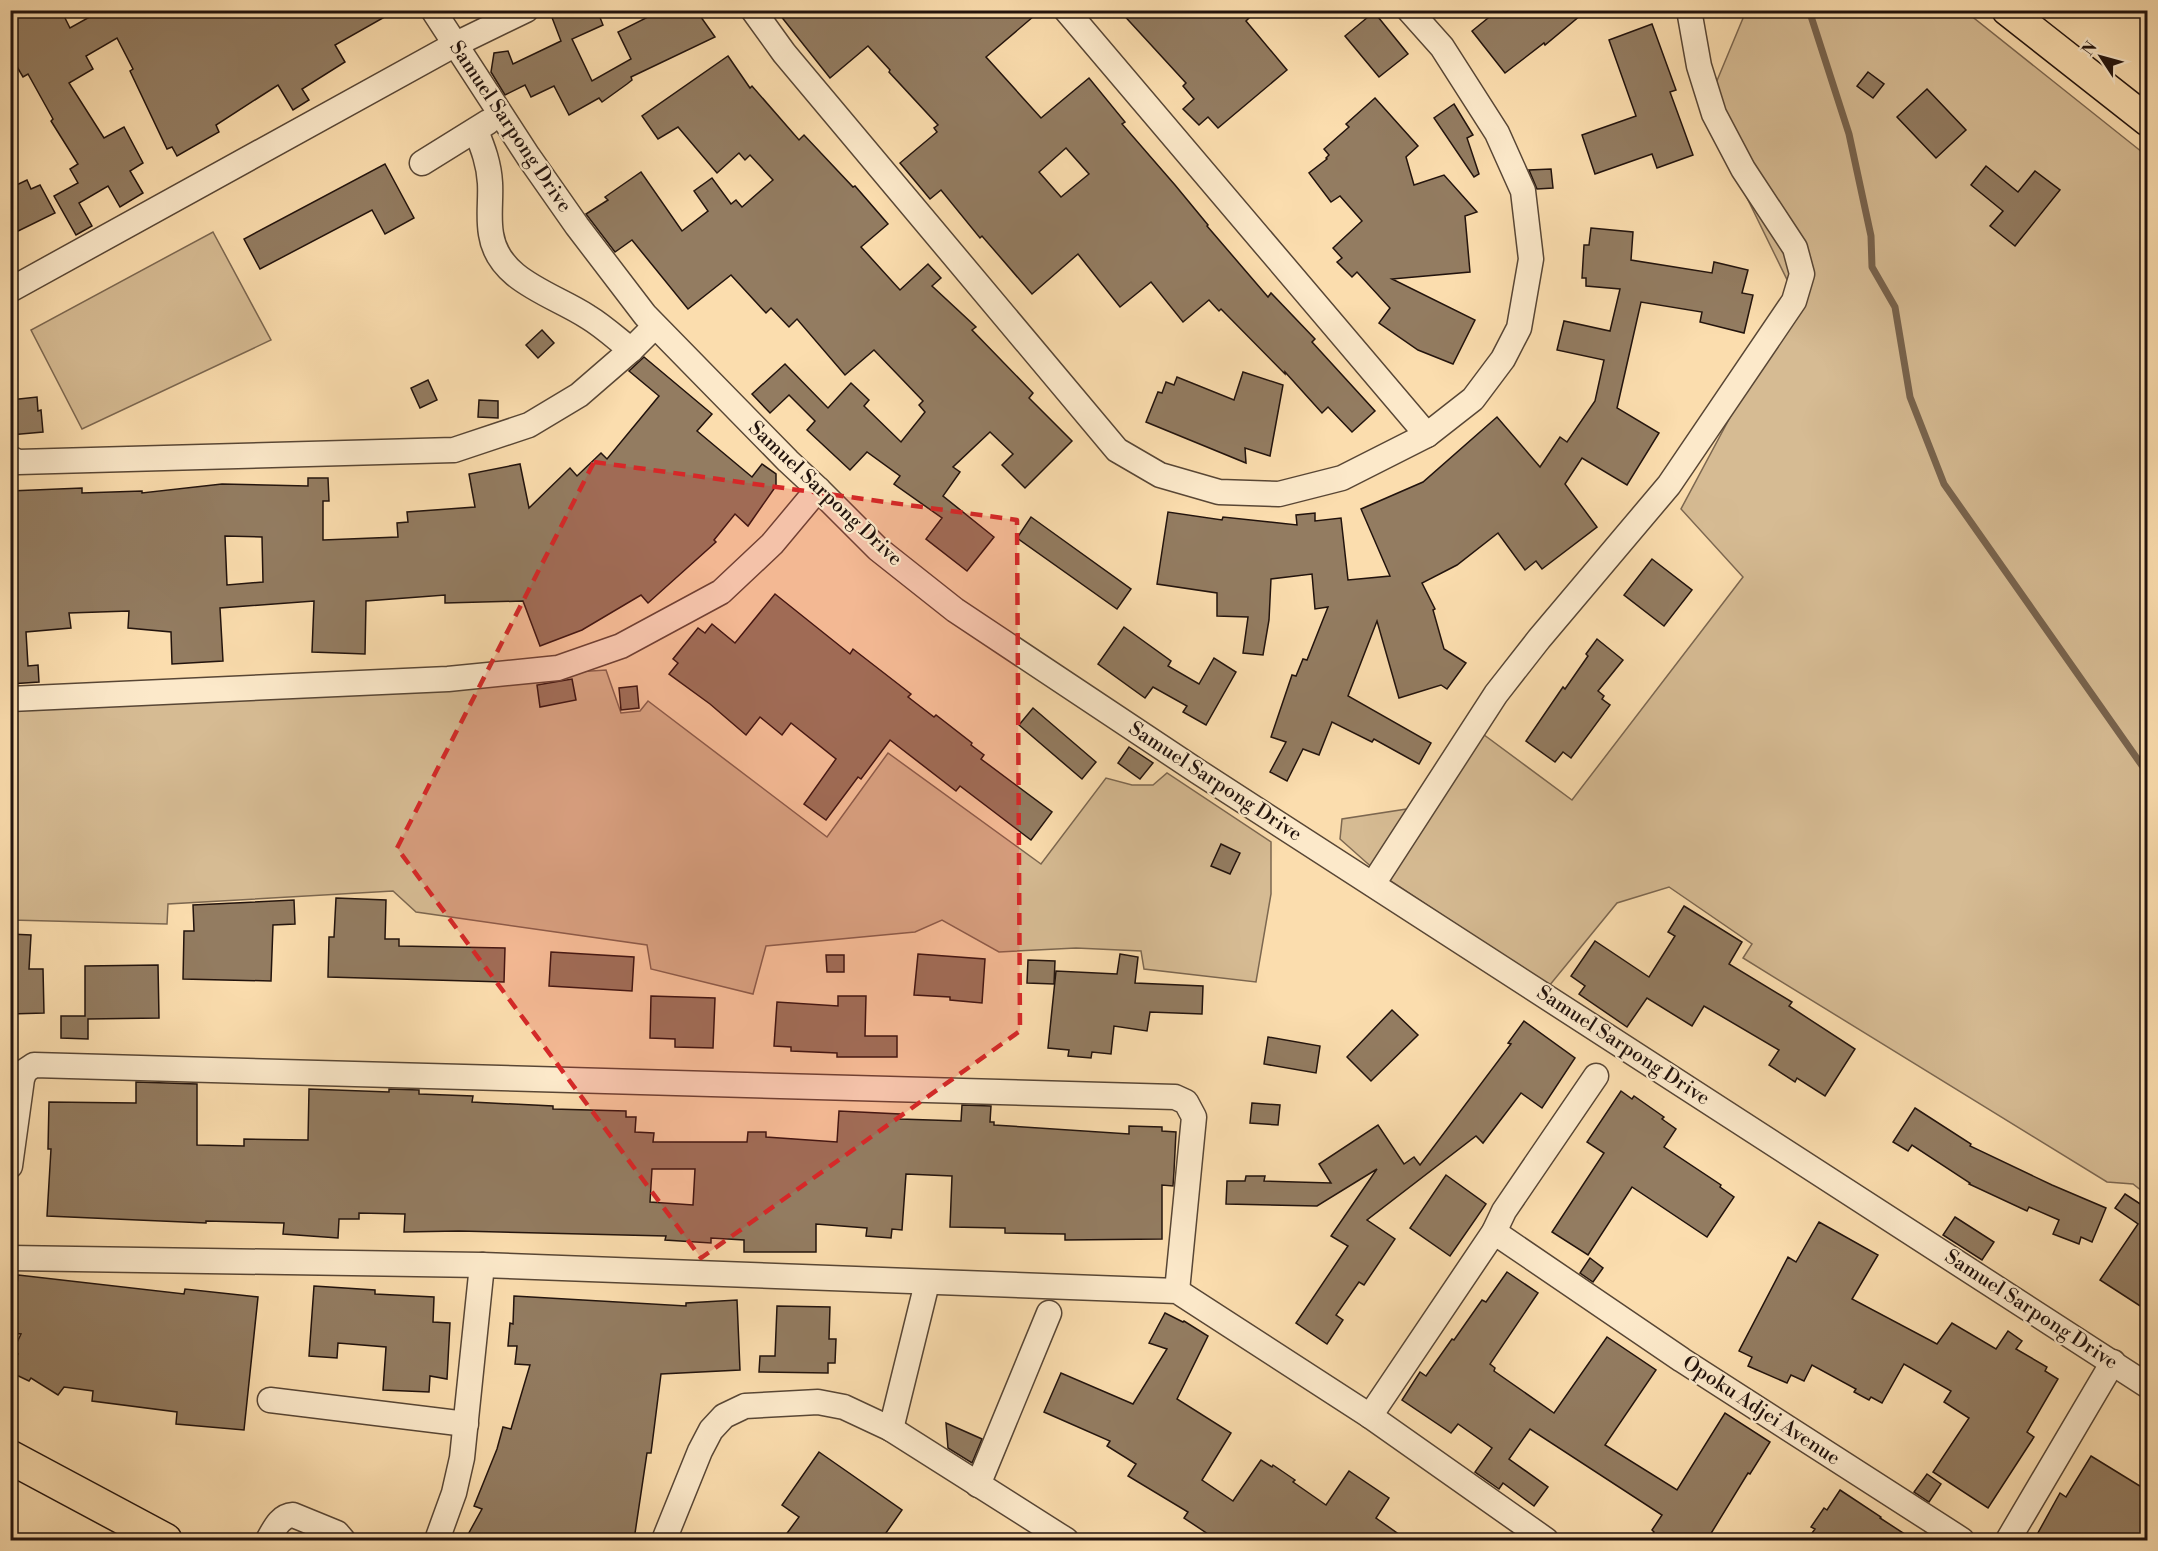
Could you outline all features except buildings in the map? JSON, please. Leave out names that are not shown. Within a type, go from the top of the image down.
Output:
[{"type":"highway","points":[[10,1457],[153,1538]]},
{"type":"main road","points":[[2007,10],[2148,121]]},
{"type":"street","name":"Samuel Sarpong Drive","points":[[433,10],[454,45],[577,226],[645,315],[878,549],[955,609],[1197,771],[2148,1386]]},
{"type":"street","points":[[10,290],[454,45],[526,10]]},
{"type":"street","points":[[753,10],[784,53],[1117,450],[1160,475],[1219,492],[1279,494],[1342,478],[1427,435],[1473,399],[1503,359],[1519,328],[1531,259],[1523,191],[1497,133],[1442,47],[1409,10]]},
{"type":"street","points":[[1066,10],[1427,435]]},
{"type":"street","points":[[1373,884],[1496,694],[1669,484],[1794,301],[1802,274],[1795,248],[1743,169],[1714,114],[1699,66],[1689,10]]},
{"type":"street","points":[[422,163],[500,114]]},
{"type":"street","points":[[476,131],[487,161],[490,181],[491,234],[498,257],[505,266],[540,290],[586,315],[631,351]]},
{"type":"street","points":[[10,458],[18,462],[454,450],[529,425],[579,395],[631,351],[655,326]]},
{"type":"street","points":[[10,699],[448,679],[558,668],[621,646],[721,592],[772,544],[818,489]]},
{"type":"street","points":[[10,1166],[21,1079],[25,1071],[34,1065],[1175,1097],[1186,1101],[1194,1117],[1177,1291]]},
{"type":"street","points":[[1370,1416],[1494,1232],[1504,1211],[1596,1076]]},
{"type":"street","name":"Opoku Adjei Avenue","points":[[1494,1232],[1682,1360],[1962,1540]]},
{"type":"street","points":[[10,1258],[482,1265],[1177,1291],[1370,1416],[1546,1540]]},
{"type":"street","points":[[436,1540],[454,1492],[462,1458],[482,1265]]},
{"type":"street","points":[[891,1429],[927,1283]]},
{"type":"street","points":[[978,1485],[1049,1313]]},
{"type":"street","points":[[2008,1540],[2113,1362]]},
{"type":"street","points":[[270,1400],[466,1424]]},
{"type":"street","points":[[664,1540],[700,1451],[711,1430],[724,1416],[745,1406],[818,1402],[844,1407],[891,1429],[1066,1540]]},
{"type":"street","points":[[268,1540],[280,1520],[286,1515],[293,1515],[338,1533],[343,1540]]},
{"type":"highlighted area","points":[[594,462],[1017,520],[1020,1031],[701,1258],[397,848]]},
{"type":"shaded area","points":[[1746,11],[1965,11],[2147,156],[2147,1195],[2133,1184],[2107,1182],[1743,958],[1752,944],[1669,887],[1617,903],[1549,986],[1376,871],[1340,839],[1342,819],[1413,808],[1472,726],[1572,800],[1743,577],[1681,509],[1795,296],[1729,161],[1716,83]]},
{"type":"shaded area","points":[[213,232],[271,340],[82,429],[31,330]]},
{"type":"shaded area","points":[[606,670],[621,713],[640,711],[648,701],[827,837],[888,753],[1041,864],[1106,778],[1132,785],[1153,785],[1167,773],[1271,842],[1271,894],[1256,982],[1144,969],[1141,951],[1076,948],[999,952],[942,920],[915,932],[766,946],[753,994],[651,969],[647,945],[416,912],[393,891],[168,904],[167,924],[11,920],[11,709]]},
{"type":"waterway","points":[[1809,10],[1849,134],[1871,236],[1872,267],[1895,307],[1910,397],[1944,484],[2148,774]]}]
